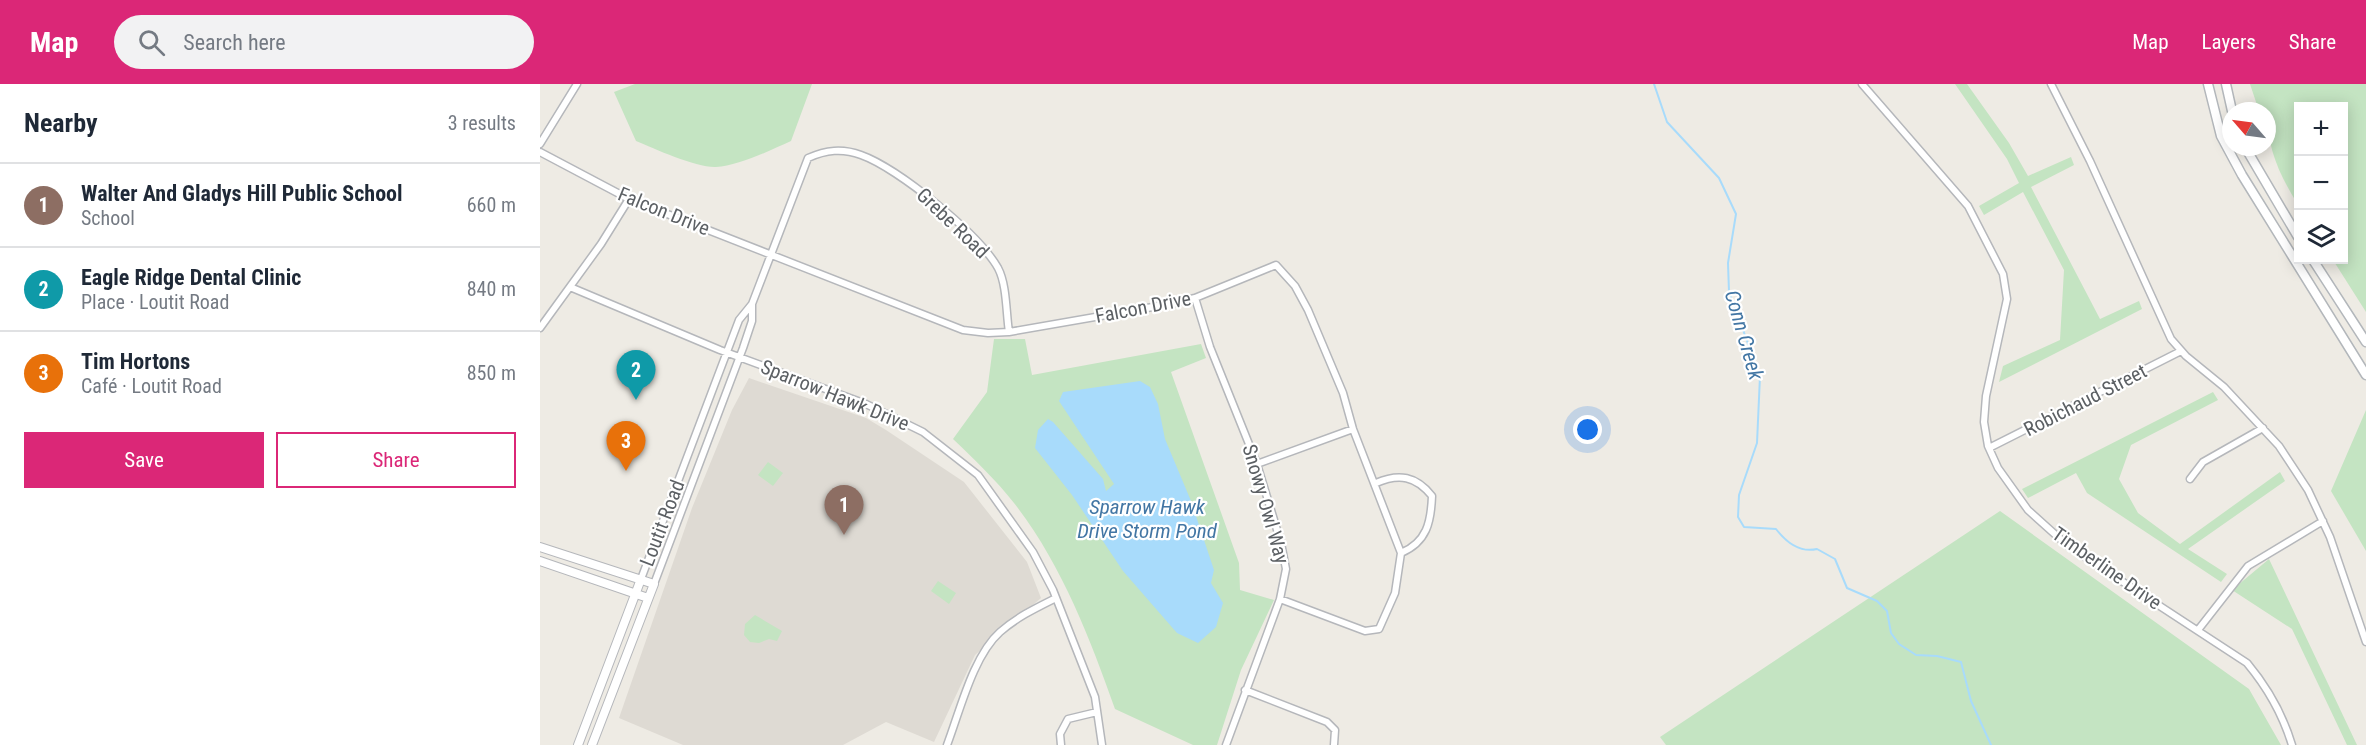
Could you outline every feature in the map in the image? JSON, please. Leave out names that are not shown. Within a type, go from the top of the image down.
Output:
[{"type":"main road","points":[[2208,84],[2221,136],[2242,176],[2274,232],[2366,375]]},
{"type":"main road","points":[[2226,84],[2230,102]]},
{"type":"main road","points":[[2250,156],[2294,230]]},
{"type":"main road","points":[[2316,264],[2366,342]]},
{"type":"street","points":[[540,144],[577,84]]},
{"type":"street","name":"Timberline Drive","points":[[1862,84],[1968,206],[2003,274],[2007,299],[1986,396],[1984,422],[1989,448],[1998,468],[2028,510],[2068,546],[2247,663],[2263,682],[2287,726],[2292,745]]},
{"type":"street","points":[[2051,84],[2090,161],[2171,339],[2181,351],[2224,387],[2279,446],[2302,481],[2323,521],[2366,642]]},
{"type":"street","name":"Grebe Road","points":[[770,252],[808,158],[825,150],[859,154],[919,188],[992,258],[1000,271],[1009,332]]},
{"type":"street","name":"Falcon Drive","points":[[540,152],[629,199],[770,252],[963,330],[988,333],[1009,332],[1196,298],[1270,265],[1281,268],[1296,286],[1308,310],[1342,393],[1353,429],[1376,483],[1401,553]]},
{"type":"street","points":[[540,328],[629,199]]},
{"type":"street","name":"Loutit Road","points":[[592,745],[752,321],[752,304],[770,252]]},
{"type":"street","name":"Sparrow Hawk Drive","points":[[570,287],[726,352],[866,404],[923,432],[978,476],[1033,552],[1056,598],[1078,648],[1097,712],[1101,745]]},
{"type":"street","name":"Snowy Owl Way","points":[[1196,298],[1210,347],[1257,464],[1286,569],[1281,599],[1226,745]]},
{"type":"street","name":"Loutit Road","points":[[578,745],[726,352],[739,320],[752,304]]},
{"type":"street","name":"Robichaud Street","points":[[1989,448],[2181,351]]},
{"type":"street","points":[[1257,464],[1353,429]]},
{"type":"street","points":[[2190,479],[2203,462],[2263,429]]},
{"type":"street","points":[[1281,599],[1365,631],[1379,629],[1390,608],[1401,553],[1415,547],[1426,532],[1431,514],[1432,496],[1423,484],[1412,479],[1393,477],[1376,483]]},
{"type":"street","points":[[2198,630],[2248,566],[2323,521]]},
{"type":"street","points":[[540,547],[654,584]]},
{"type":"street","points":[[540,561],[648,598]]},
{"type":"street","points":[[947,745],[981,657],[998,633],[1024,613],[1056,598]]},
{"type":"street","points":[[1245,690],[1327,722],[1335,730],[1334,745]]},
{"type":"street","points":[[1061,745],[1060,734],[1068,719],[1097,712]]},
{"type":"shaded area","points":[[749,378],[866,418],[886,430],[964,482],[1027,562],[1041,598],[975,655],[934,742],[886,722],[843,745],[683,745],[619,718],[692,508],[732,410]]},
{"type":"green space","points":[[635,84],[812,84],[791,141],[744,161],[716,167],[687,161],[636,141],[614,92]]},
{"type":"green space","points":[[1955,84],[1967,84],[2009,143],[2028,176],[2071,157],[2074,165],[2031,187],[2100,319],[2139,301],[2142,309],[1999,382],[2003,366],[2060,340],[2064,270],[2023,192],[1984,215],[1979,206],[2019,183],[2007,159]]},
{"type":"green space","points":[[2250,84],[2366,84],[2366,312],[2336,264],[2348,264],[2348,102],[2294,102],[2294,198],[2274,156],[2276,156],[2276,102],[2256,102]]},
{"type":"green space","points":[[994,339],[1025,339],[1032,375],[1201,344],[1206,358],[1171,372],[1239,563],[1240,590],[1274,600],[1241,670],[1217,745],[1193,745],[1115,709],[1073,602],[1031,526],[1007,494],[953,439],[987,392]]},
{"type":"green space","points":[[2213,392],[2218,400],[2131,445],[2119,479],[2138,513],[2180,544],[2280,472],[2285,481],[2188,549],[2227,574],[2221,582],[2087,493],[2076,473],[2028,498],[2022,489]]},
{"type":"green space","points":[[2366,410],[2366,551],[2331,491]]},
{"type":"green space","points":[[768,462],[783,473],[773,486],[758,475]]},
{"type":"green space","points":[[2000,511],[2249,689],[2281,745],[1666,745],[1660,737]]},
{"type":"green space","points":[[2269,559],[2357,745],[2347,745],[2292,629],[2232,590]]},
{"type":"green space","points":[[938,581],[956,593],[949,604],[931,591]]},
{"type":"green space","points":[[755,615],[782,631],[777,641],[769,639],[759,643],[750,642],[744,635],[745,624]]},
{"type":"water","name":"Sparrow Hawk Drive Storm Pond","points":[[1140,381],[1150,387],[1158,404],[1165,439],[1191,501],[1214,570],[1211,583],[1223,603],[1216,627],[1198,643],[1177,633],[1123,571],[1072,495],[1035,448],[1038,430],[1048,419],[1103,479],[1106,491],[1114,484],[1059,401],[1063,392]]},
{"type":"waterway","name":"Conn Creek","points":[[1654,84],[1667,122],[1719,178],[1736,214],[1728,263],[1729,292],[1760,376],[1757,443],[1739,495],[1738,517],[1744,527],[1776,529],[1784,538],[1799,548],[1817,549],[1835,559],[1847,588],[1877,601],[1887,611],[1891,633],[1899,644],[1916,655],[1937,656],[1961,662],[1971,701],[1991,745]]},
{"type":"place","name":"Eagle Ridge Dental Clinic","points":[[636,400]]},
{"type":"place","name":"Tim Hortons","points":[[626,471]]},
{"type":"place","name":"Walter And Gladys Hill Public School","points":[[844,535]]}]
